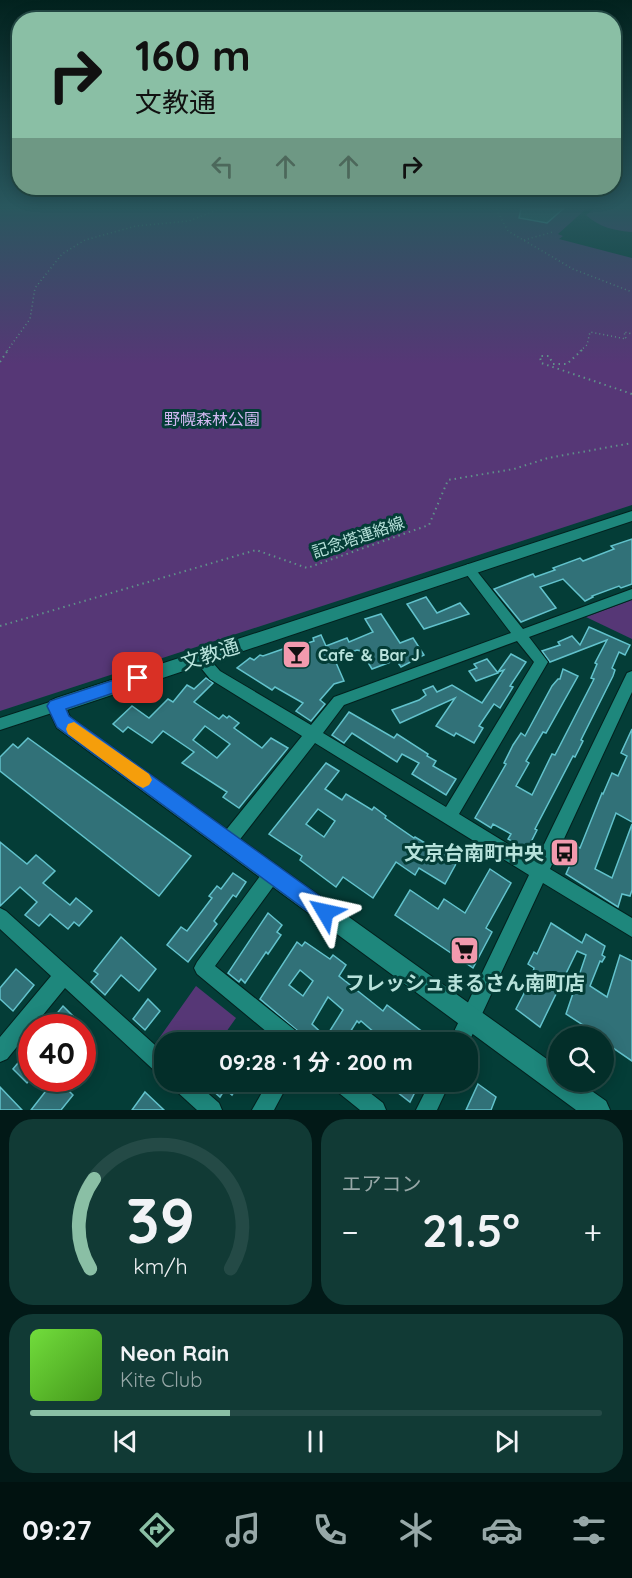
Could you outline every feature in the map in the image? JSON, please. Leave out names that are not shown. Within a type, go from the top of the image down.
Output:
[{"type":"street","name":"文教通","points":[[56,706],[468,568],[632,516]]},
{"type":"street","points":[[449,817],[541,662],[468,568]]},
{"type":"street","points":[[228,842],[339,701],[632,594]]},
{"type":"street","points":[[200,658],[215,675],[632,927]]},
{"type":"street","points":[[464,1032],[632,677]]},
{"type":"street","points":[[0,724],[56,706],[63,722],[597,1110]]},
{"type":"street","points":[[272,874],[203,968],[282,1032]]},
{"type":"street","points":[[0,916],[154,1057]]},
{"type":"street","points":[[0,1052],[64,975]]},
{"type":"street","points":[[192,1092],[212,1110]]},
{"type":"street","points":[[262,1110],[273,1092]]},
{"type":"street","points":[[354,1092],[376,1110]]},
{"type":"street","points":[[426,1110],[435,1092]]},
{"type":"path","points":[[0,362],[30,319],[35,288],[57,261]]},
{"type":"path","points":[[560,261],[632,292]]},
{"type":"path","points":[[632,334],[624,332],[626,339],[590,332],[586,345],[567,364],[553,364],[549,356],[540,356],[541,363],[632,394]]},
{"type":"path","name":"記念塔連絡線","points":[[0,626],[256,550],[307,568],[429,525],[448,480],[514,469],[548,458],[632,443]]},
{"type":"green space","name":"野幌森林公園","points":[[0,261],[632,261],[632,505],[0,711]]},
{"type":"green space","points":[[632,600],[632,639],[586,617]]},
{"type":"green space","points":[[196,986],[236,1018],[226,1032],[163,1032]]},
{"type":"building","points":[[632,539],[632,584],[621,588],[619,586],[585,601],[563,579],[540,587],[556,608],[521,622],[494,589],[533,574],[535,577],[555,570],[553,568],[580,558],[583,561],[614,549],[611,546]]},
{"type":"building","points":[[426,597],[437,613],[460,603],[469,614],[424,629],[407,604]]},
{"type":"building","points":[[381,614],[400,643],[413,638],[424,655],[401,667],[396,660],[372,669],[361,651],[357,650],[334,658],[344,681],[334,684],[320,700],[325,704],[311,721],[296,711],[303,703],[275,687],[272,690],[237,668],[250,658],[254,660],[260,655],[283,649],[284,651],[314,641],[313,638],[321,635],[326,646],[347,638],[349,642],[373,632],[365,619]]},
{"type":"building","points":[[589,627],[630,645],[625,655],[619,652],[612,668],[615,670],[613,676],[581,740],[583,741],[535,829],[537,830],[527,850],[508,839],[511,834],[493,824],[491,828],[475,818],[506,764],[504,763],[513,745],[521,733],[525,736],[552,686],[560,679],[563,669],[578,676],[546,733],[543,732],[526,761],[529,763],[516,786],[532,795],[594,679],[591,678],[597,664],[595,663],[607,640],[550,662],[542,651],[560,645],[558,642],[572,636],[580,645]]},
{"type":"building","points":[[511,654],[526,662],[510,686],[513,687],[500,708],[494,704],[479,726],[483,728],[474,743],[436,726],[455,698],[400,723],[392,710],[419,700],[426,695],[423,690],[433,686],[437,692],[452,685],[482,703],[504,670],[498,672]]},
{"type":"building","points":[[487,659],[498,673],[476,681],[469,671],[477,668],[474,664]]},
{"type":"building","points":[[206,678],[213,683],[194,702],[219,719],[223,715],[227,718],[229,716],[239,723],[234,728],[262,748],[271,738],[288,748],[239,808],[223,797],[227,792],[182,763],[194,752],[163,731],[152,743],[128,727],[123,732],[113,724],[132,706],[149,718],[168,699],[173,702],[187,685],[194,689]],"holes":[[[205,726],[230,744],[217,758],[193,740]]]},
{"type":"building","points":[[349,712],[394,738],[397,734],[428,754],[427,756],[436,761],[433,766],[456,779],[446,795],[412,774],[419,763],[402,754],[397,762],[352,733],[344,743],[332,735]]},
{"type":"building","points":[[632,729],[632,822],[616,813],[595,869],[612,878],[632,824],[632,890],[630,896],[622,894],[618,907],[566,874],[578,847],[580,848],[612,773],[618,776],[627,756],[621,753]]},
{"type":"building","points":[[28,738],[191,856],[159,896],[0,771],[0,757],[13,744],[18,748]]},
{"type":"building","points":[[326,763],[339,771],[325,789],[342,800],[346,794],[372,810],[374,807],[386,816],[385,818],[414,838],[457,862],[445,884],[419,868],[415,875],[396,862],[373,898],[343,877],[336,887],[300,860],[302,856],[269,834]],"holes":[[[318,809],[335,821],[324,837],[306,824]]]},
{"type":"building","points":[[0,842],[27,864],[36,855],[55,871],[43,883],[70,905],[76,898],[92,911],[79,926],[74,922],[68,929],[50,914],[39,926],[25,915],[37,902],[20,887],[0,906]]},
{"type":"building","points":[[490,869],[511,883],[486,928],[492,932],[473,968],[395,915],[410,890],[438,909],[444,899],[465,913]]},
{"type":"building","points":[[233,873],[246,882],[236,897],[233,895],[214,921],[217,924],[188,962],[167,945],[181,927],[187,931],[212,898],[209,896],[217,886],[221,889]]},
{"type":"building","points":[[268,913],[282,925],[277,932],[281,935],[245,983],[241,979],[239,982],[228,973]]},
{"type":"building","points":[[551,923],[582,943],[586,934],[605,946],[602,955],[605,957],[602,962],[600,961],[590,986],[607,997],[620,955],[632,961],[632,1061],[614,1049],[614,1026],[585,1026],[566,1014],[586,955],[577,951],[540,1027],[516,1009],[534,974],[534,968],[528,964],[534,952],[537,954]]},
{"type":"building","points":[[121,937],[156,969],[139,991],[121,975],[105,995],[91,982],[98,974],[94,971]]},
{"type":"building","points":[[297,942],[302,946],[305,942],[330,959],[333,955],[346,965],[339,976],[383,1011],[387,1005],[423,1032],[374,1032],[361,1021],[359,1023],[357,1021],[350,1032],[329,1032],[343,1010],[328,997],[312,1024],[321,1032],[299,1032],[260,999]],"holes":[[[300,970],[313,981],[303,996],[289,985]]]},
{"type":"building","points":[[16,969],[34,985],[13,1011],[0,999],[0,988]]},
{"type":"building","points":[[148,999],[160,1011],[145,1030],[133,1019]]},
{"type":"building","points":[[63,1006],[71,1014],[56,1014]]},
{"type":"building","points":[[18,1063],[18,1074],[13,1069]]},
{"type":"building","points":[[478,1084],[496,1097],[491,1110],[466,1110],[474,1092],[478,1092]]},
{"type":"building","points":[[0,1087],[22,1110],[0,1110]]},
{"type":"building","points":[[45,1092],[70,1092],[73,1095],[61,1110],[31,1110]]},
{"type":"building","points":[[145,1092],[164,1110],[132,1110]]},
{"type":"building","points":[[397,1092],[415,1092],[410,1102]]},
{"type":"slow traffic","points":[[74,729],[143,780]]},
{"type":"place","name":"Cafe ＆ Bar J","points":[[297,655]]},
{"type":"place","name":"文京台南町中央","points":[[565,852]]},
{"type":"place","name":"フレッシュまるさん南町店","points":[[465,951]]},
{"type":"route","points":[[138,678],[56,706],[63,722],[325,912]]}]
